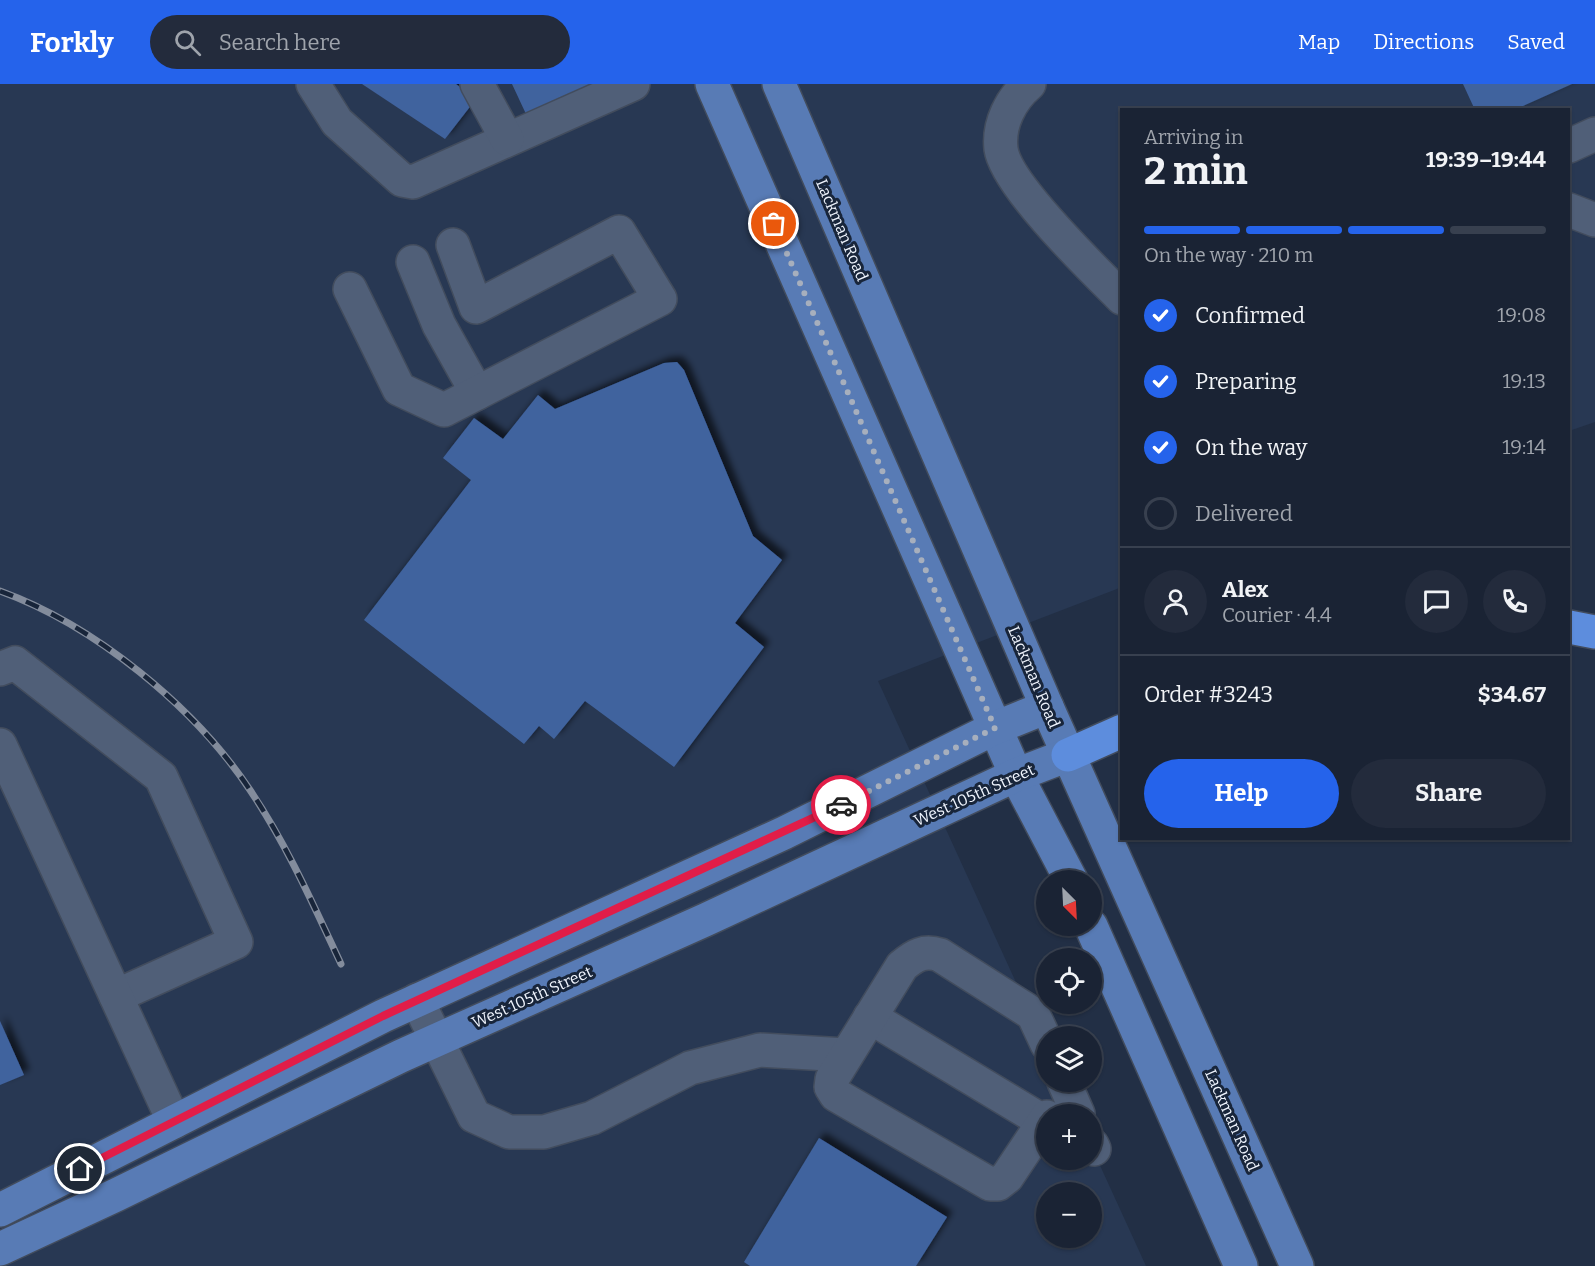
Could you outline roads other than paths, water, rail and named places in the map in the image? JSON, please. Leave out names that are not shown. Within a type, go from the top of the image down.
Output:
[{"type":"highway","points":[[1570,627],[1595,632]]},
{"type":"highway","points":[[1068,754],[1120,732]]},
{"type":"main road","points":[[712,84],[1016,775],[1066,870]]},
{"type":"main road","name":"Lackman Road","points":[[779,84],[1047,707],[1296,1266]]},
{"type":"main road","points":[[0,1210],[417,1000],[784,833],[995,728],[1047,707]]},
{"type":"main road","name":"West 105th Street","points":[[0,1249],[437,1040],[705,920],[1016,775],[1068,754]]},
{"type":"main road","points":[[1095,936],[1241,1266]]},
{"type":"lane","points":[[313,84],[337,122],[402,180],[413,182],[633,84]]},
{"type":"lane","points":[[477,84],[507,139]]},
{"type":"lane","points":[[1029,84],[1016,94],[1003,124],[1001,150],[1016,182],[1120,296]]},
{"type":"lane","points":[[1570,146],[1595,134]]},
{"type":"lane","points":[[1570,210],[1595,220]]},
{"type":"lane","points":[[350,289],[399,389],[444,410],[660,299],[619,232],[439,325]]},
{"type":"lane","points":[[453,245],[476,307]]},
{"type":"lane","points":[[413,262],[439,325],[477,393]]},
{"type":"lane","points":[[0,669],[15,663],[160,777],[236,942],[116,996]]},
{"type":"lane","points":[[0,745],[174,1122]]},
{"type":"lane","points":[[1036,1137],[1007,1177],[998,1184],[990,1184],[836,1095],[831,1087],[832,1079],[846,1055],[902,966],[914,956],[929,951],[940,955],[1033,1014],[1039,1026]]},
{"type":"lane","points":[[417,1000],[474,1116],[509,1132],[544,1132],[592,1118],[690,1068],[760,1050],[846,1055]]},
{"type":"lane","points":[[870,1017],[1054,1104]]},
{"type":"railway","points":[[0,591],[71,625],[106,647],[171,699],[201,728],[250,790],[276,832],[341,964]]}]
